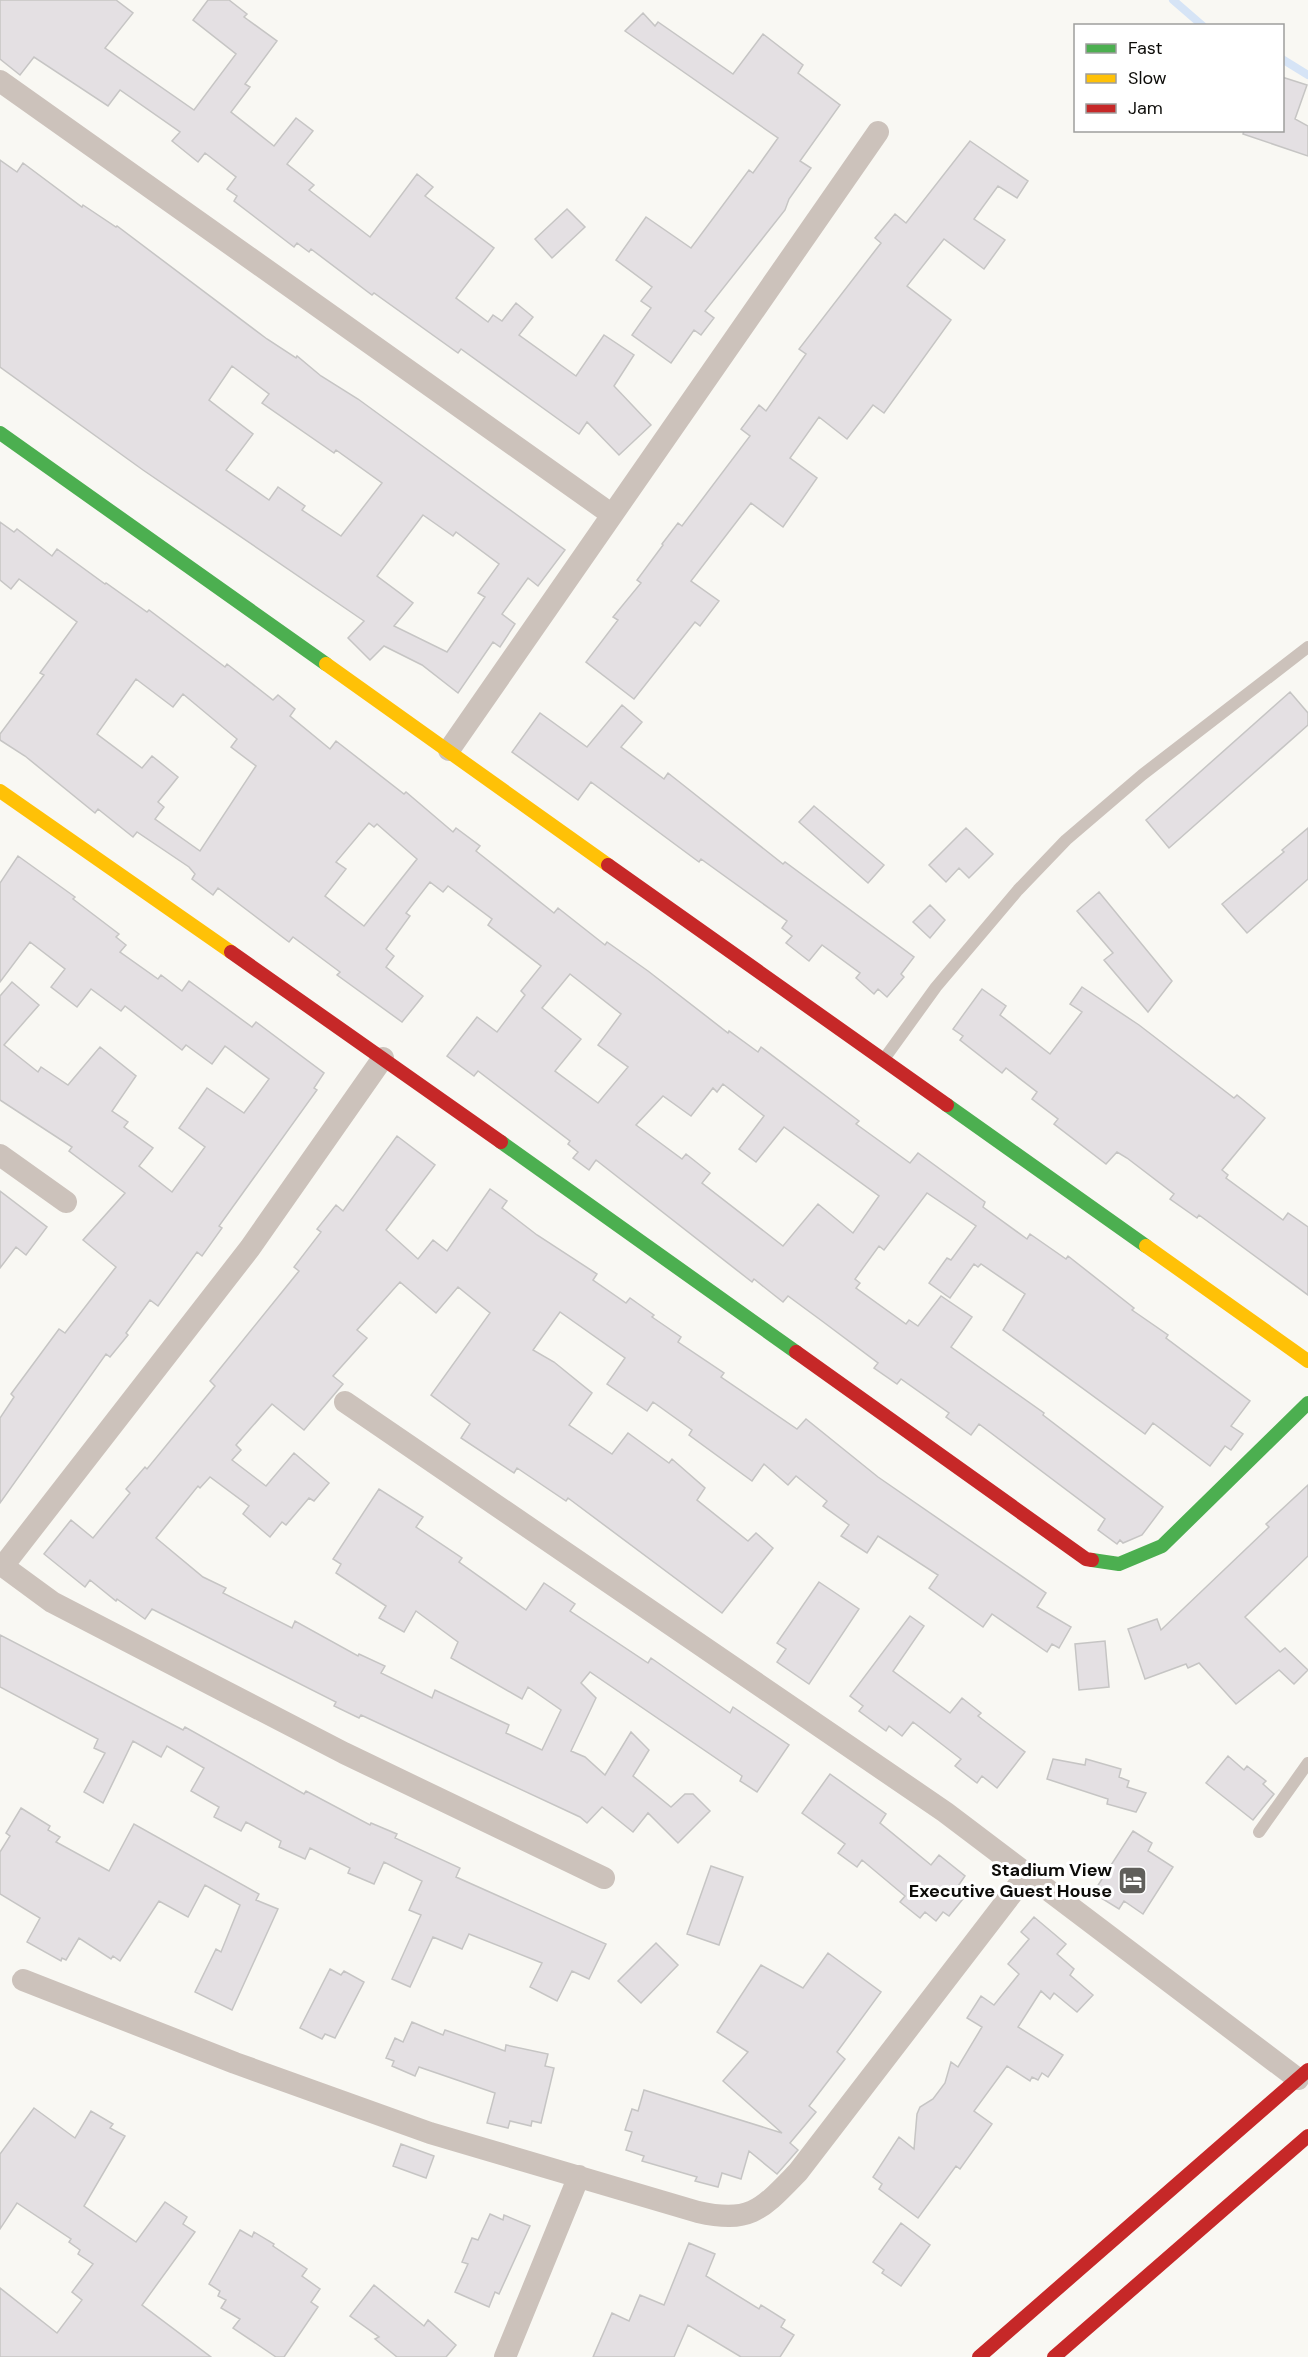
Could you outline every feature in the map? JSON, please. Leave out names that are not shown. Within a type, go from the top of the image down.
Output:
[{"type":"street","points":[[0,81],[611,514]]},
{"type":"street","points":[[449,750],[878,132]]},
{"type":"street","points":[[0,433],[1308,1361]]},
{"type":"street","points":[[0,791],[383,1058],[1086,1559],[1119,1564],[1162,1546],[1308,1403]]},
{"type":"street","points":[[383,1058],[250,1248],[2,1565],[52,1602],[354,1758],[604,1878]]},
{"type":"street","points":[[0,1155],[66,1202]]},
{"type":"street","points":[[345,1402],[945,1812],[1303,2074],[979,2357]]},
{"type":"street","points":[[23,1980],[234,2063],[430,2133],[722,2218],[743,2216],[767,2204],[798,2172],[1027,1874]]},
{"type":"street","points":[[1054,2357],[1308,2136]]},
{"type":"street","points":[[505,2357],[579,2176]]},
{"type":"lane","points":[[884,1060],[936,987],[1018,890],[1066,840],[1151,768],[1308,647]]},
{"type":"lane","points":[[1259,1832],[1308,1763]]},
{"type":"building","points":[[0,0],[116,0],[133,13],[105,48],[194,110],[236,54],[193,20],[208,0],[229,0],[247,14],[244,17],[277,41],[245,84],[250,87],[231,112],[274,146],[296,118],[313,131],[287,164],[314,185],[309,190],[370,237],[417,174],[433,187],[425,196],[494,248],[456,298],[488,322],[493,315],[502,321],[516,303],[533,317],[519,335],[576,376],[604,335],[634,355],[614,386],[651,425],[619,455],[587,422],[579,434],[461,349],[458,353],[374,293],[372,295],[311,249],[309,252],[297,243],[294,247],[234,201],[237,196],[227,189],[236,177],[205,153],[198,162],[172,141],[180,132],[120,90],[108,106],[34,57],[20,75],[0,59]]},
{"type":"building","points":[[643,13],[655,26],[658,22],[733,74],[763,34],[803,65],[798,73],[840,105],[800,161],[811,168],[789,199],[785,210],[705,311],[714,318],[701,335],[694,330],[671,363],[632,335],[651,308],[641,301],[652,287],[616,260],[646,217],[691,248],[749,170],[753,173],[778,138],[625,31]]},
{"type":"building","points":[[1284,78],[1307,85],[1295,119],[1308,126],[1308,156],[1243,134],[1244,132],[1284,132]]},
{"type":"building","points":[[970,141],[1028,181],[1017,198],[998,186],[974,219],[1005,240],[984,269],[944,239],[907,286],[951,320],[884,413],[873,405],[847,439],[819,417],[790,458],[817,478],[783,527],[751,503],[691,581],[719,601],[700,626],[695,622],[634,699],[586,662],[618,620],[613,617],[641,583],[637,580],[662,544],[678,523],[682,526],[750,436],[741,429],[759,405],[766,411],[806,354],[799,349],[881,243],[875,238],[895,214],[906,223]]},
{"type":"building","points":[[0,160],[17,172],[23,163],[82,207],[83,205],[117,226],[267,339],[296,358],[297,356],[321,376],[358,399],[565,550],[538,586],[528,578],[502,614],[515,624],[500,647],[493,642],[458,693],[422,665],[384,646],[370,660],[348,638],[364,621],[143,470],[0,367]],"holes":[[[232,366],[269,394],[262,403],[334,453],[336,450],[382,483],[341,536],[302,510],[305,506],[278,487],[269,500],[226,470],[253,434],[209,400]],[[423,515],[453,536],[456,532],[499,564],[478,593],[485,597],[447,652],[394,626],[413,603],[377,576]]]},
{"type":"building","points":[[567,209],[585,227],[552,258],[535,239]]},
{"type":"building","points":[[0,522],[14,532],[17,529],[52,556],[57,549],[147,612],[149,610],[225,667],[227,664],[273,700],[278,695],[295,709],[290,716],[330,749],[336,741],[404,794],[406,792],[453,832],[456,828],[480,846],[476,851],[554,913],[558,908],[605,945],[607,942],[648,971],[728,1033],[729,1031],[758,1052],[761,1047],[859,1121],[856,1124],[910,1163],[918,1153],[985,1202],[983,1207],[1027,1239],[1030,1234],[1066,1259],[1068,1256],[1134,1308],[1132,1310],[1168,1335],[1166,1338],[1250,1401],[1231,1426],[1243,1434],[1231,1450],[1225,1446],[1210,1466],[1153,1423],[1145,1434],[1003,1330],[1025,1294],[981,1264],[978,1267],[974,1264],[950,1298],[929,1283],[947,1258],[951,1260],[976,1226],[927,1193],[884,1250],[879,1246],[855,1279],[860,1283],[856,1288],[906,1324],[909,1320],[918,1326],[941,1296],[972,1317],[951,1347],[1044,1413],[1043,1415],[1163,1507],[1142,1535],[1123,1543],[1120,1540],[1117,1544],[1098,1530],[1105,1519],[979,1424],[971,1435],[946,1417],[949,1413],[901,1379],[897,1384],[874,1368],[878,1363],[822,1321],[788,1296],[783,1302],[754,1279],[752,1282],[596,1160],[589,1170],[573,1158],[578,1152],[568,1144],[570,1141],[478,1071],[474,1076],[447,1056],[477,1017],[497,1032],[525,995],[521,991],[541,966],[488,925],[492,919],[448,886],[443,892],[430,882],[406,913],[410,916],[386,949],[394,956],[386,967],[423,996],[402,1022],[337,975],[340,972],[293,937],[289,942],[218,888],[213,895],[192,879],[195,874],[189,867],[137,832],[133,837],[98,809],[95,813],[25,756],[0,740],[0,734],[44,675],[40,673],[77,622],[19,579],[11,589],[0,580]],"holes":[[[136,679],[173,707],[183,694],[237,739],[231,747],[256,766],[200,851],[155,819],[164,807],[158,802],[178,777],[152,756],[142,768],[97,734]],[[369,823],[374,827],[377,824],[417,859],[364,926],[325,896],[346,869],[336,862]],[[570,974],[621,1014],[598,1045],[628,1067],[598,1103],[555,1071],[581,1039],[542,1008]],[[723,1084],[764,1116],[739,1149],[756,1162],[784,1127],[879,1196],[853,1233],[818,1204],[783,1246],[702,1183],[710,1173],[686,1154],[682,1159],[636,1125],[663,1096],[691,1116],[713,1088],[717,1092]]]},
{"type":"building","points":[[1290,692],[1308,713],[1308,725],[1169,848],[1146,820]]},
{"type":"building","points":[[622,705],[642,722],[621,747],[664,779],[668,773],[783,864],[785,862],[914,957],[901,974],[904,977],[887,997],[878,989],[874,994],[856,978],[860,973],[822,945],[809,961],[786,943],[792,936],[782,928],[787,921],[701,859],[699,862],[591,782],[578,800],[512,752],[540,713],[587,747]]},
{"type":"building","points":[[814,806],[884,865],[868,883],[799,822]]},
{"type":"building","points":[[966,828],[993,854],[969,878],[959,868],[946,882],[929,865]]},
{"type":"building","points":[[1308,828],[1308,879],[1247,933],[1222,904],[1284,852],[1282,850]]},
{"type":"building","points":[[18,856],[75,897],[73,899],[119,934],[116,937],[126,945],[120,952],[158,979],[161,975],[182,991],[189,981],[252,1027],[256,1022],[324,1073],[314,1088],[317,1090],[219,1226],[222,1228],[202,1256],[197,1252],[158,1306],[150,1300],[126,1333],[128,1335],[110,1357],[106,1354],[0,1503],[0,1418],[14,1397],[11,1394],[59,1329],[65,1333],[116,1267],[83,1240],[125,1193],[69,1151],[72,1147],[0,1100],[0,996],[12,982],[39,1005],[4,1045],[38,1072],[41,1067],[68,1085],[100,1047],[136,1076],[112,1111],[128,1122],[124,1127],[153,1148],[139,1166],[172,1192],[205,1147],[179,1128],[207,1088],[244,1113],[269,1079],[225,1046],[212,1064],[186,1045],[182,1050],[125,1006],[121,1011],[91,989],[77,1007],[51,987],[65,969],[30,942],[0,982],[0,883]]},
{"type":"building","points":[[1099,892],[1172,981],[1148,1012],[1104,960],[1113,953],[1077,911]]},
{"type":"building","points":[[930,905],[945,920],[930,938],[913,922]]},
{"type":"building","points":[[1082,987],[1139,1025],[1234,1098],[1237,1095],[1265,1118],[1222,1170],[1228,1175],[1226,1178],[1283,1220],[1288,1213],[1308,1227],[1308,1295],[1199,1215],[1197,1218],[1170,1199],[1174,1194],[1127,1158],[1117,1152],[1106,1164],[1054,1124],[1058,1119],[1032,1099],[1037,1092],[1006,1068],[1002,1073],[960,1040],[963,1036],[953,1029],[982,989],[1006,1006],[1000,1015],[1050,1054],[1082,1012],[1070,1004]]},
{"type":"building","points":[[397,1136],[435,1165],[386,1230],[418,1259],[433,1240],[447,1251],[490,1189],[507,1201],[502,1208],[537,1235],[597,1274],[593,1280],[626,1303],[630,1298],[654,1315],[652,1317],[681,1337],[678,1342],[724,1373],[721,1377],[797,1429],[806,1419],[878,1477],[1046,1593],[1037,1607],[1071,1627],[1059,1648],[1052,1644],[1047,1652],[992,1614],[983,1627],[929,1588],[938,1575],[878,1536],[867,1553],[841,1536],[849,1525],[823,1506],[827,1501],[796,1476],[788,1485],[764,1464],[752,1481],[689,1435],[692,1430],[653,1402],[647,1411],[607,1384],[625,1358],[560,1312],[533,1350],[554,1362],[592,1393],[569,1425],[612,1454],[628,1433],[669,1463],[672,1459],[705,1488],[697,1500],[748,1541],[756,1533],[773,1548],[722,1613],[568,1498],[566,1501],[517,1468],[514,1473],[461,1438],[470,1424],[431,1395],[490,1313],[458,1287],[436,1313],[400,1282],[357,1330],[367,1338],[333,1376],[343,1384],[304,1430],[272,1404],[236,1445],[241,1450],[232,1460],[266,1486],[294,1453],[329,1483],[314,1501],[309,1498],[286,1525],[282,1522],[270,1537],[243,1514],[249,1506],[210,1477],[200,1488],[198,1486],[156,1538],[203,1577],[226,1588],[223,1593],[292,1628],[295,1621],[358,1656],[359,1654],[385,1666],[381,1673],[432,1698],[435,1690],[509,1725],[506,1733],[542,1750],[561,1710],[528,1687],[522,1699],[451,1658],[458,1642],[416,1611],[404,1632],[379,1618],[386,1606],[336,1573],[341,1564],[333,1559],[379,1489],[423,1517],[416,1527],[462,1558],[459,1562],[526,1610],[544,1583],[575,1604],[570,1611],[648,1663],[651,1658],[730,1713],[733,1707],[789,1745],[757,1792],[740,1781],[742,1776],[590,1672],[581,1683],[596,1698],[571,1751],[585,1757],[605,1775],[631,1732],[649,1750],[633,1776],[671,1807],[685,1794],[693,1794],[710,1811],[678,1843],[648,1813],[633,1832],[602,1807],[587,1823],[580,1817],[361,1715],[359,1718],[334,1706],[336,1702],[152,1609],[145,1619],[117,1599],[116,1601],[90,1580],[85,1587],[44,1554],[71,1520],[93,1538],[130,1493],[126,1489],[145,1467],[147,1469],[215,1386],[210,1381],[299,1271],[294,1267],[321,1232],[317,1229],[336,1205],[343,1211]]},
{"type":"building","points":[[0,1191],[47,1227],[26,1255],[16,1247],[0,1268]]},
{"type":"building","points":[[1308,1485],[1308,1556],[1245,1617],[1280,1652],[1285,1648],[1308,1670],[1294,1684],[1279,1670],[1236,1704],[1199,1663],[1188,1668],[1186,1664],[1145,1679],[1128,1629],[1157,1619],[1161,1630],[1269,1527],[1266,1524]]},
{"type":"building","points":[[819,1582],[859,1609],[809,1684],[777,1662],[786,1649],[777,1643]]},
{"type":"building","points":[[910,1616],[924,1626],[893,1671],[950,1713],[962,1698],[981,1713],[978,1716],[1025,1752],[997,1788],[982,1776],[977,1783],[955,1766],[961,1759],[913,1722],[902,1736],[889,1726],[886,1731],[859,1711],[863,1706],[850,1696]]},
{"type":"building","points":[[0,1635],[183,1730],[185,1727],[304,1794],[306,1791],[370,1825],[371,1823],[397,1834],[395,1838],[460,1868],[456,1877],[606,1944],[589,1979],[572,1971],[557,2001],[530,1987],[542,1963],[469,1934],[462,1949],[433,1937],[410,1987],[392,1979],[421,1915],[409,1910],[422,1881],[384,1862],[374,1884],[348,1873],[350,1868],[310,1848],[305,1859],[279,1847],[281,1841],[246,1822],[241,1831],[214,1817],[219,1807],[191,1791],[204,1768],[167,1746],[161,1757],[133,1741],[103,1803],[84,1792],[105,1753],[94,1748],[98,1739],[0,1687]]},
{"type":"building","points":[[1105,1641],[1109,1687],[1079,1690],[1075,1644]]},
{"type":"building","points":[[1228,1756],[1244,1770],[1247,1766],[1266,1781],[1263,1784],[1274,1794],[1253,1820],[1206,1783]]},
{"type":"building","points":[[1053,1759],[1085,1765],[1086,1759],[1121,1769],[1119,1777],[1129,1781],[1127,1787],[1146,1793],[1136,1812],[1107,1804],[1108,1799],[1047,1779]]},
{"type":"building","points":[[830,1774],[886,1814],[880,1823],[931,1865],[939,1855],[965,1876],[958,1886],[967,1894],[949,1916],[943,1912],[936,1921],[925,1912],[920,1918],[900,1902],[905,1896],[862,1860],[857,1867],[838,1853],[845,1844],[802,1813]]},
{"type":"building","points":[[21,1808],[50,1826],[48,1830],[60,1837],[56,1842],[109,1871],[134,1824],[259,1894],[256,1900],[278,1909],[232,2010],[195,1992],[216,1949],[221,1952],[240,1905],[205,1885],[188,1917],[159,1901],[120,1961],[113,1956],[111,1959],[79,1938],[66,1960],[62,1958],[61,1961],[27,1942],[40,1918],[0,1894],[0,1852],[10,1836],[6,1833]]},
{"type":"building","name":"Stadium View Executive Guest House","points":[[1133,1831],[1152,1843],[1148,1851],[1173,1867],[1143,1914],[1124,1901],[1119,1909],[1093,1893]]},
{"type":"building","points":[[711,1866],[743,1877],[719,1945],[687,1934]]},
{"type":"building","points":[[1034,1917],[1066,1944],[1057,1954],[1074,1969],[1070,1975],[1093,1995],[1077,2012],[1054,1993],[1050,1999],[1041,1991],[1018,2027],[1063,2055],[1048,2077],[1042,2073],[1038,2080],[1032,2077],[1030,2081],[1007,2066],[974,2111],[992,2124],[960,2169],[956,2166],[918,2218],[879,2189],[882,2184],[873,2177],[899,2137],[914,2149],[917,2114],[920,2107],[933,2099],[945,2083],[951,2062],[958,2067],[982,2027],[967,2018],[981,1996],[994,2005],[1019,1974],[1008,1964],[1029,1939],[1021,1932]]},
{"type":"building","points":[[656,1943],[678,1965],[641,2003],[618,1981]]},
{"type":"building","points":[[828,1953],[881,1992],[837,2052],[845,2059],[809,2106],[816,2112],[790,2143],[798,2150],[777,2174],[749,2151],[741,2179],[722,2173],[718,2187],[695,2181],[697,2177],[642,2161],[644,2156],[626,2150],[632,2132],[625,2130],[632,2109],[638,2111],[644,2090],[782,2133],[723,2081],[748,2052],[717,2032],[761,1965],[803,1988]]},
{"type":"building","points":[[330,1969],[341,1975],[344,1971],[364,1982],[335,2038],[325,2034],[322,2039],[300,2028]]},
{"type":"building","points":[[412,2022],[443,2035],[445,2030],[505,2051],[506,2045],[548,2054],[545,2066],[554,2068],[541,2123],[532,2121],[531,2126],[510,2121],[508,2128],[487,2123],[495,2093],[419,2067],[415,2076],[392,2066],[394,2061],[386,2058],[395,2038],[403,2042]]},
{"type":"building","points":[[34,2108],[75,2138],[91,2111],[113,2124],[110,2128],[125,2136],[84,2206],[136,2242],[165,2202],[187,2217],[183,2224],[195,2232],[142,2305],[211,2357],[0,2357],[0,2288],[57,2333],[82,2300],[72,2292],[93,2264],[78,2254],[80,2250],[69,2242],[71,2239],[17,2203],[0,2229],[0,2154]]},
{"type":"building","points":[[401,2144],[434,2156],[426,2178],[393,2166]]},
{"type":"building","points":[[490,2214],[503,2220],[504,2215],[530,2226],[499,2294],[495,2292],[489,2307],[455,2292],[468,2264],[462,2262],[472,2238],[478,2240]]},
{"type":"building","points":[[901,2223],[930,2245],[901,2286],[882,2273],[884,2270],[873,2262]]},
{"type":"building","points":[[240,2230],[252,2237],[254,2232],[274,2244],[273,2246],[307,2269],[302,2276],[320,2289],[311,2302],[318,2307],[284,2357],[276,2357],[233,2328],[240,2319],[221,2308],[226,2300],[218,2296],[220,2291],[209,2284]]},
{"type":"building","points":[[689,2243],[715,2254],[706,2276],[759,2309],[761,2305],[785,2320],[781,2327],[794,2335],[780,2357],[741,2357],[688,2325],[674,2357],[593,2357],[612,2313],[629,2321],[640,2295],[664,2305]]},
{"type":"building","points":[[374,2285],[424,2326],[428,2320],[456,2345],[446,2357],[397,2357],[375,2339],[379,2337],[350,2316]]},
{"type":"waterway","points":[[1173,0],[1201,24]]},
{"type":"waterway","points":[[1284,60],[1308,75]]},
{"type":"traffic: fast","points":[[0,433],[326,664]]},
{"type":"traffic: fast","points":[[947,1105],[1146,1246]]},
{"type":"traffic: fast","points":[[501,1142],[796,1352]]},
{"type":"traffic: fast","points":[[1092,1560],[1119,1564],[1162,1546],[1308,1403]]},
{"type":"traffic: slow","points":[[326,664],[608,865]]},
{"type":"traffic: slow","points":[[0,791],[231,952]]},
{"type":"traffic: slow","points":[[1146,1246],[1308,1361]]},
{"type":"traffic: jam","points":[[608,865],[947,1105]]},
{"type":"traffic: jam","points":[[231,952],[501,1142]]},
{"type":"traffic: jam","points":[[796,1352],[1086,1559],[1092,1560]]},
{"type":"traffic: jam","points":[[979,2357],[1308,2070]]},
{"type":"traffic: jam","points":[[1054,2357],[1308,2136]]},
{"type":"place","name":"Stadium View Executive Guest House","points":[[1133,1880]]}]
